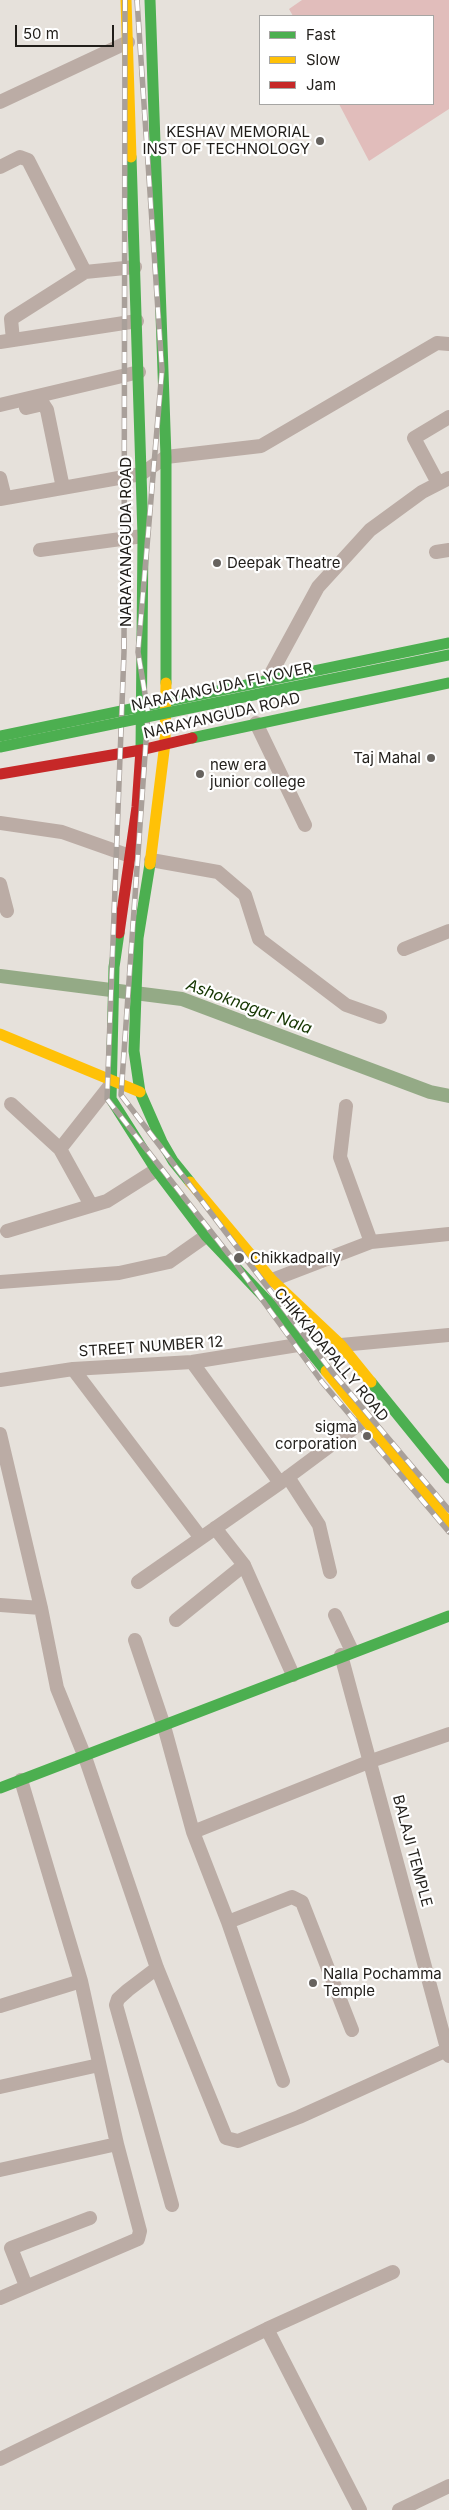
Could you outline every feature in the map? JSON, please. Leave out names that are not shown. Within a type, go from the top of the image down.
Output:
[{"type":"main road","name":"NARAYANAGUDA ROAD","points":[[112,1082],[114,966],[130,856],[142,750],[143,536],[126,0]]},
{"type":"main road","points":[[150,0],[166,457],[165,743],[151,860]]},
{"type":"main road","points":[[129,82],[153,81]]},
{"type":"main road","name":"NARAYANGUDA ROAD","points":[[0,736],[449,643]]},
{"type":"main road","name":"NARAYANGUDA FLYOVER","points":[[0,747],[449,655]]},
{"type":"main road","name":"NARAYANGUDA ROAD","points":[[0,774],[142,750],[165,743],[256,723],[449,683]]},
{"type":"main road","name":"NARAYANGUDA FLYOVER","points":[[133,734],[181,724]]},
{"type":"main road","name":"CHIKKADAPALLY ROAD","points":[[151,860],[138,938],[134,1051],[140,1092],[162,1142],[173,1161],[233,1236],[272,1280],[341,1345],[449,1478]]},
{"type":"main road","points":[[0,1034],[140,1092]]},
{"type":"main road","name":"CHIKKADAPALLY ROAD","points":[[112,1082],[111,1099],[156,1170],[206,1236],[278,1312],[449,1523]]},
{"type":"main road","points":[[0,1788],[85,1757],[347,1653],[449,1616]]},
{"type":"street","points":[[0,102],[128,42]]},
{"type":"street","points":[[0,167],[20,157],[28,160],[85,272]]},
{"type":"street","points":[[135,267],[85,272],[11,319],[7,341],[137,322]]},
{"type":"street","points":[[0,478],[2,498],[141,474],[166,457],[261,446],[437,344],[449,344]]},
{"type":"street","points":[[0,405],[139,372]]},
{"type":"street","points":[[0,414],[43,404],[46,406],[63,488]]},
{"type":"street","points":[[267,681],[318,587],[370,530],[422,492],[444,481],[414,438],[449,417]]},
{"type":"street","points":[[40,550],[143,536]]},
{"type":"street","points":[[256,723],[305,824]]},
{"type":"street","points":[[0,823],[62,832],[130,856]]},
{"type":"street","points":[[151,860],[218,872],[245,895],[259,939],[346,1005],[380,1017]]},
{"type":"street","points":[[0,884],[7,911]]},
{"type":"street","points":[[404,949],[449,931]]},
{"type":"street","points":[[60,1149],[112,1082]]},
{"type":"street","points":[[11,1104],[60,1149],[90,1205]]},
{"type":"street","points":[[346,1106],[340,1157],[371,1242]]},
{"type":"street","points":[[7,1231],[107,1201],[156,1170]]},
{"type":"street","points":[[272,1280],[371,1242],[449,1234]]},
{"type":"street","points":[[0,1282],[119,1273],[169,1262],[206,1236]]},
{"type":"street","points":[[341,1345],[449,1335]]},
{"type":"street","name":"STREET NUMBER 12","points":[[0,1380],[73,1369],[192,1362],[304,1344]]},
{"type":"street","points":[[192,1362],[319,1525],[330,1572]]},
{"type":"street","points":[[73,1369],[201,1538]]},
{"type":"street","points":[[138,1582],[284,1480],[366,1419]]},
{"type":"street","points":[[0,1434],[41,1608],[57,1688],[85,1757],[157,1968],[226,2138],[238,2141],[448,2053]]},
{"type":"street","points":[[215,1528],[244,1565],[293,1675]]},
{"type":"street","points":[[176,1620],[244,1565]]},
{"type":"street","points":[[0,1605],[41,1608]]},
{"type":"street","name":"BALAJI TEMPLE","points":[[335,1615],[347,1653],[371,1760],[448,2053]]},
{"type":"street","points":[[136,1640],[164,1726],[194,1832],[228,1922],[283,2080]]},
{"type":"street","points":[[194,1832],[371,1760],[449,1734]]},
{"type":"street","points":[[0,2298],[138,2238],[140,2235],[117,2144],[81,1981],[21,1780]]},
{"type":"street","points":[[228,1922],[292,1897],[302,1902],[352,2030]]},
{"type":"street","points":[[157,1968],[118,1999],[116,2005],[172,2205]]},
{"type":"street","points":[[0,2006],[81,1981]]},
{"type":"street","points":[[0,2087],[99,2065]]},
{"type":"street","points":[[0,2170],[117,2144]]},
{"type":"street","points":[[26,2286],[5,2250],[90,2218]]},
{"type":"street","points":[[0,2459],[267,2329],[393,2272]]},
{"type":"street","points":[[267,2329],[360,2510]]},
{"type":"street","points":[[399,2510],[449,2486]]},
{"type":"shaded area","points":[[302,0],[449,0],[449,109],[369,161],[340,105],[434,105],[434,15],[292,15],[289,9]]},
{"type":"waterway","name":"Ashoknagar Nala","points":[[0,976],[182,999],[430,1092],[449,1096]]},
{"type":"railway","points":[[125,0],[124,652],[107,1099],[234,1261],[322,1382],[449,1532]]},
{"type":"railway","points":[[137,0],[162,370],[138,652],[148,712],[121,1095],[333,1373],[449,1510]]},
{"type":"traffic: fast","points":[[150,0],[166,457],[166,683]]},
{"type":"traffic: fast","points":[[131,157],[143,536],[141,750]]},
{"type":"traffic: fast","points":[[0,736],[449,643]]},
{"type":"traffic: fast","points":[[0,747],[449,655]]},
{"type":"traffic: fast","points":[[192,738],[449,683]]},
{"type":"traffic: fast","points":[[150,864],[138,938],[134,1051],[140,1092],[162,1142],[173,1161],[190,1182]]},
{"type":"traffic: fast","points":[[119,933],[114,967],[111,1099],[156,1170],[206,1236],[278,1312],[326,1371]]},
{"type":"traffic: fast","points":[[371,1382],[449,1478]]},
{"type":"traffic: fast","points":[[0,1788],[449,1616]]},
{"type":"traffic: slow","points":[[126,0],[131,157]]},
{"type":"traffic: slow","points":[[150,864],[165,743],[166,683]]},
{"type":"traffic: slow","points":[[0,1034],[140,1092]]},
{"type":"traffic: slow","points":[[190,1182],[272,1280],[341,1345],[371,1382]]},
{"type":"traffic: slow","points":[[326,1371],[449,1523]]},
{"type":"traffic: jam","points":[[0,774],[141,750],[192,738]]},
{"type":"traffic: jam","points":[[119,933],[137,807],[141,750]]},
{"type":"place","name":"KESHAV MEMORIAL INST OF TECHNOLOGY","points":[[320,141]]},
{"type":"place","name":"Deepak Theatre","points":[[217,563]]},
{"type":"place","name":"Taj Mahal","points":[[431,758]]},
{"type":"place","name":"new era junior college","points":[[200,774]]},
{"type":"place","name":"Chikkadpally","points":[[239,1258]]},
{"type":"place","name":"sigma corporation","points":[[367,1436]]},
{"type":"place","name":"Nalla Pochamma Temple","points":[[313,1983]]}]
